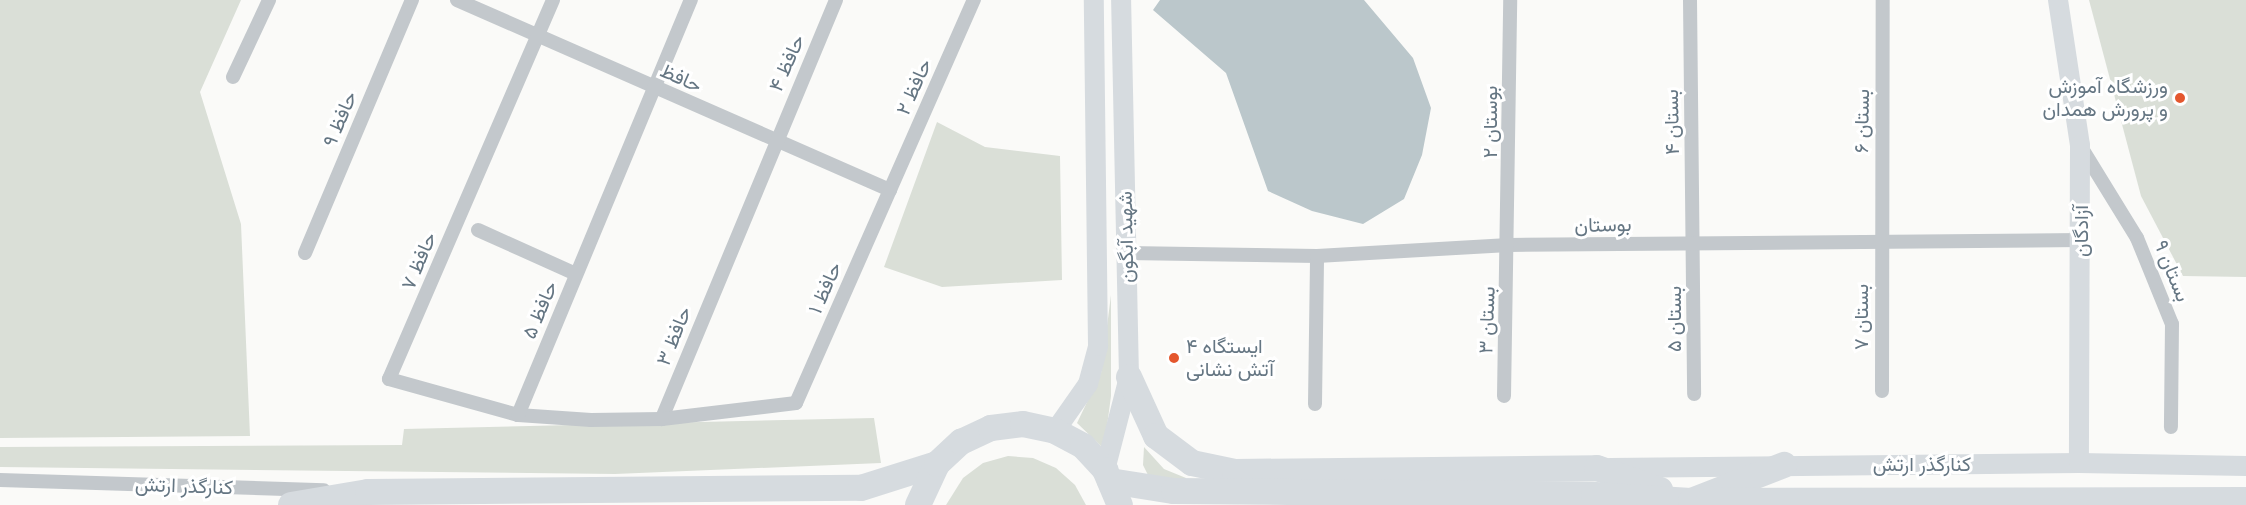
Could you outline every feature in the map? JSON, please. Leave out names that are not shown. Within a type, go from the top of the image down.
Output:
[{"type":"highway","points":[[1129,377],[1156,436],[1192,463],[1213,468],[1235,472],[1597,468],[1691,501]]},
{"type":"highway","points":[[918,505],[937,464],[961,442],[991,428],[1023,424],[1055,431],[1083,446],[1108,475],[1120,505]]},
{"type":"highway","points":[[291,505],[368,492],[861,488],[937,464]]},
{"type":"highway","points":[[1661,505],[1691,501],[1784,465]]},
{"type":"highway","points":[[1108,475],[1174,491],[1594,495],[1691,501],[2246,500]]},
{"type":"street","points":[[233,77],[269,0]]},
{"type":"street","name":"حافظ ۹","points":[[305,253],[412,0]]},
{"type":"street","name":"حافظ","points":[[457,0],[774,142],[890,190]]},
{"type":"street","points":[[538,35],[553,0]]},
{"type":"street","name":"حافظ ۵","points":[[518,415],[691,0]]},
{"type":"street","name":"حافظ ۴","points":[[774,142],[836,0]]},
{"type":"street","name":"حافظ ۲","points":[[890,190],[974,0]]},
{"type":"street","name":"شهید آبگون","points":[[1055,431],[1088,384],[1098,346],[1095,0]]},
{"type":"street","name":"شهید آبگون","points":[[1108,475],[1129,377],[1121,0]]},
{"type":"street","name":"بوستان ۲","points":[[1509,245],[1510,0]]},
{"type":"street","name":"بستان ۴","points":[[1690,0],[1694,243]]},
{"type":"street","name":"بستان ۶","points":[[1880,242],[1883,0]]},
{"type":"street","name":"آزادگان","points":[[2058,0],[2080,145],[2079,463]]},
{"type":"street","name":"حافظ ۷","points":[[518,415],[389,379],[538,35]]},
{"type":"street","points":[[1096,120],[1124,119]]},
{"type":"street","name":"حافظ ۳","points":[[662,419],[774,142]]},
{"type":"street","name":"بستان ۹","points":[[2080,145],[2137,238],[2172,324],[2170,427]]},
{"type":"street","name":"حافظ ۱","points":[[662,419],[796,403],[890,190]]},
{"type":"street","points":[[478,230],[576,274]]},
{"type":"street","name":"بوستان","points":[[1127,253],[1317,256],[1509,245],[2081,240]]},
{"type":"street","name":"بستان ۷","points":[[1880,242],[1881,391]]},
{"type":"street","name":"بستان ۵","points":[[1694,243],[1694,394]]},
{"type":"street","name":"بستان ۳","points":[[1504,396],[1509,245]]},
{"type":"street","points":[[1315,404],[1317,256]]},
{"type":"street","points":[[518,415],[591,420],[662,419]]},
{"type":"street","name":"کنارگذر ارتش","points":[[1597,468],[2079,463],[2246,466]]},
{"type":"street","name":"کنارگذر ارتش","points":[[0,480],[368,492]]},
{"type":"shaded area","points":[[0,0],[241,0],[200,92],[241,224],[250,436],[0,438]]},
{"type":"shaded area","points":[[1160,0],[1364,0],[1413,58],[1431,108],[1422,155],[1404,199],[1363,224],[1312,211],[1268,191],[1226,73],[1153,10]]},
{"type":"shaded area","name":"ورزشگاه آموزش و پرورش همدان","points":[[2089,0],[2246,0],[2246,277],[2183,276],[2141,196]]},
{"type":"shaded area","points":[[937,122],[985,147],[1060,156],[1062,280],[942,287],[884,267]]},
{"type":"shaded area","points":[[1111,295],[1111,396],[1104,449],[1077,423],[1101,373]]},
{"type":"shaded area","points":[[874,418],[881,463],[615,474],[0,467],[0,447],[402,445],[404,429]]},
{"type":"shaded area","points":[[1144,447],[1164,469],[1186,478],[1186,482],[1148,475],[1143,465]]},
{"type":"shaded area","points":[[1008,456],[1033,458],[1056,468],[1075,485],[1086,505],[946,505],[963,478],[983,463]]},
{"type":"place","name":"ورزشگاه آموزش و پرورش همدان","points":[[2180,98]]},
{"type":"place","name":"ایستگاه ۴ آتش نشانی","points":[[1174,358]]}]
